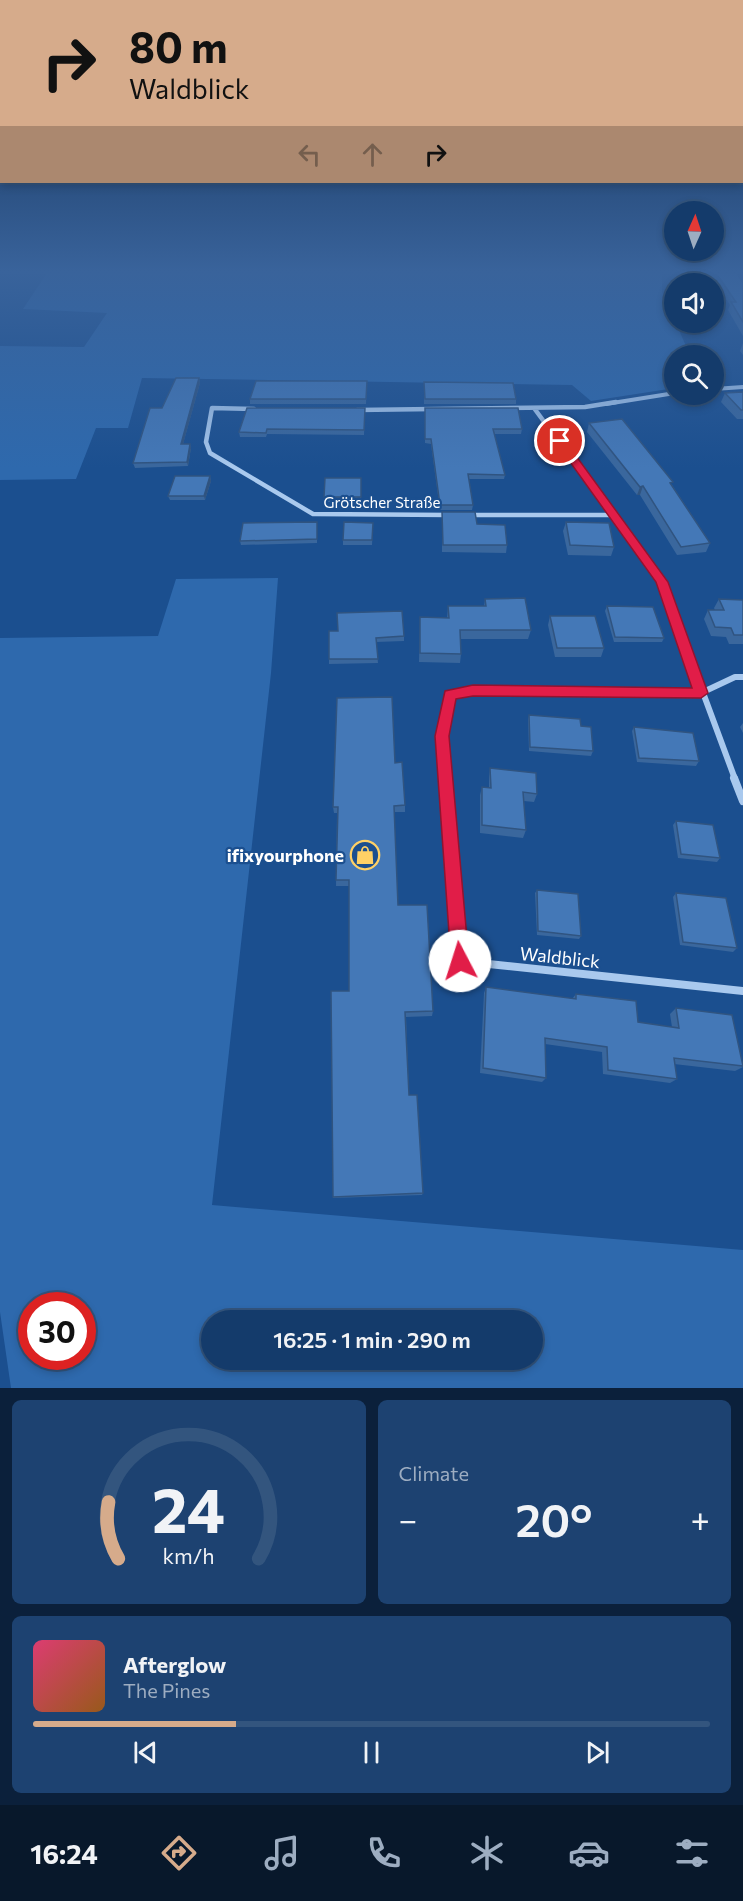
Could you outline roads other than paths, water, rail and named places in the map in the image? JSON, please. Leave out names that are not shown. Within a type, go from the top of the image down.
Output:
[{"type":"street","points":[[724,388],[743,387]]},
{"type":"street","points":[[351,410],[426,406],[585,407],[664,395]]},
{"type":"street","name":"Grötscher Straße","points":[[259,409],[212,408],[206,442],[210,453],[313,514],[452,515]]},
{"type":"street","points":[[534,408],[662,582],[701,693],[743,801]]},
{"type":"street","name":"Grötscher Straße","points":[[464,515],[614,515]]},
{"type":"street","name":"Waldblick","points":[[743,677],[735,677],[701,693],[473,691],[450,695],[442,736],[460,961],[743,991]]},
{"type":"place","name":"ifixyourphone","points":[[365,855]]}]
